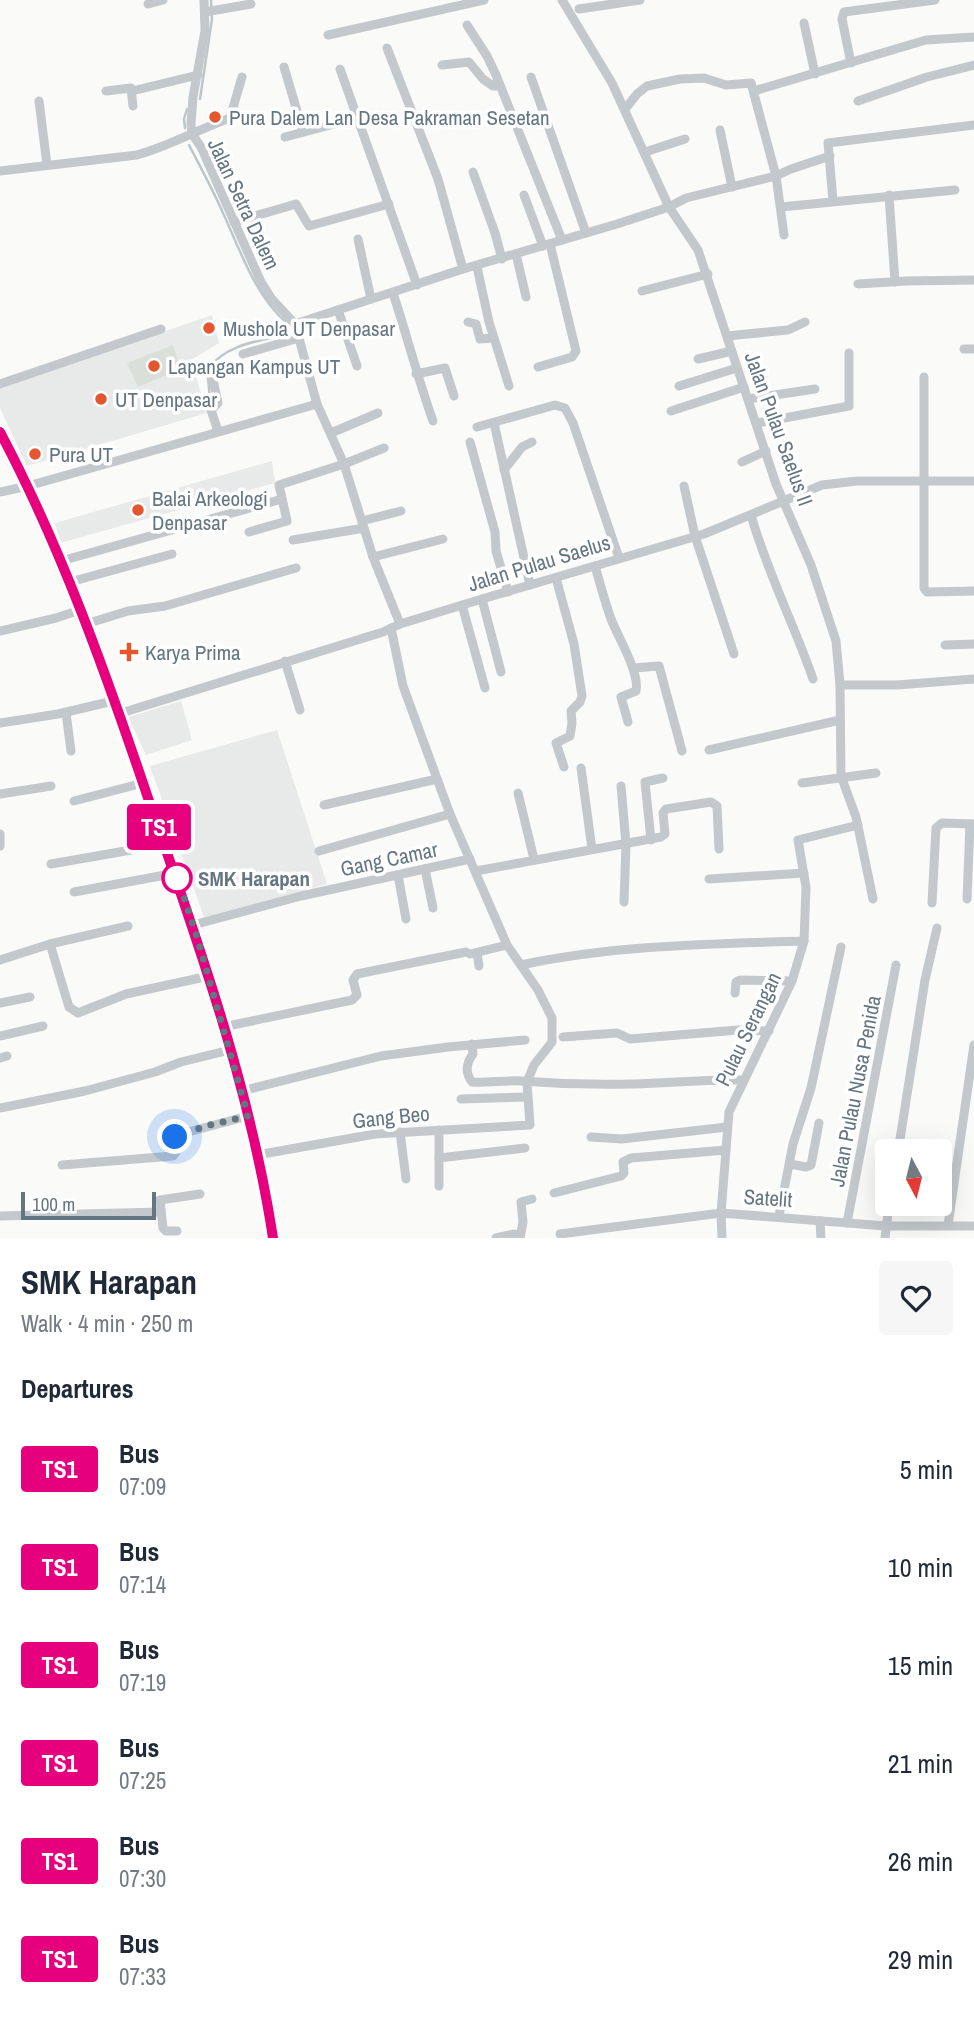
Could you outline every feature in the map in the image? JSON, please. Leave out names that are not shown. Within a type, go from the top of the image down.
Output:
[{"type":"main road","points":[[0,432],[28,486],[70,582],[176,873],[242,1091],[273,1238]]},
{"type":"street","points":[[148,4],[163,0]]},
{"type":"street","points":[[192,134],[193,97],[209,12],[204,0]]},
{"type":"street","points":[[328,35],[484,0]]},
{"type":"street","name":"Jalan Pulau Saelus II","points":[[562,0],[626,108],[669,207],[691,237],[708,274],[766,451],[811,565],[836,641],[840,685],[841,776],[858,825],[873,898]]},
{"type":"street","points":[[579,9],[640,0]]},
{"type":"street","points":[[851,63],[842,19],[844,12],[935,0]]},
{"type":"street","points":[[209,12],[251,4]]},
{"type":"street","points":[[804,23],[815,74]]},
{"type":"street","points":[[467,25],[487,56],[562,240]]},
{"type":"street","points":[[754,91],[926,40],[974,37]]},
{"type":"street","points":[[387,48],[438,179],[463,269]]},
{"type":"street","points":[[442,65],[469,62],[491,85],[500,86]]},
{"type":"street","points":[[858,101],[927,77],[974,65]]},
{"type":"street","points":[[284,67],[303,131]]},
{"type":"street","points":[[340,69],[417,285]]},
{"type":"street","points":[[132,91],[198,75]]},
{"type":"street","points":[[192,134],[230,118],[242,77]]},
{"type":"street","points":[[531,77],[586,233]]},
{"type":"street","points":[[626,108],[647,86],[680,79],[704,78],[726,86],[750,83],[776,176],[784,235]]},
{"type":"street","points":[[106,91],[128,87],[132,91],[133,106]]},
{"type":"street","points":[[39,101],[47,165]]},
{"type":"street","points":[[285,137],[357,118]]},
{"type":"street","points":[[833,201],[828,146],[830,142],[974,125]]},
{"type":"street","points":[[720,130],[732,187]]},
{"type":"street","name":"Jalan Setra Dalem","points":[[0,171],[137,155],[192,134],[201,147],[261,282],[271,299],[295,324],[317,404],[345,464],[395,626],[403,685],[450,814],[508,945],[547,1006],[553,1027],[551,1045],[534,1065],[527,1082]]},
{"type":"street","points":[[645,152],[685,139]]},
{"type":"street","points":[[295,324],[463,269],[477,267],[669,207],[686,198],[776,176],[830,156]]},
{"type":"street","points":[[472,172],[502,259]]},
{"type":"street","points":[[781,206],[955,190]]},
{"type":"street","points":[[524,195],[546,245],[576,351],[572,357],[538,367]]},
{"type":"street","points":[[889,195],[895,282]]},
{"type":"street","points":[[234,222],[296,204],[309,226],[389,204]]},
{"type":"street","points":[[358,239],[371,299]]},
{"type":"street","points":[[516,254],[526,297]]},
{"type":"street","points":[[477,267],[493,338],[509,386]]},
{"type":"street","points":[[642,291],[708,274]]},
{"type":"street","points":[[858,285],[974,281]]},
{"type":"street","points":[[393,293],[416,374],[433,421]]},
{"type":"street","points":[[338,310],[357,366]]},
{"type":"street","points":[[468,322],[476,324],[480,339],[493,338]]},
{"type":"street","points":[[727,336],[788,330],[805,322]]},
{"type":"street","points":[[0,384],[161,329]]},
{"type":"street","points":[[243,354],[299,338]]},
{"type":"street","points":[[698,359],[732,351]]},
{"type":"street","points":[[757,423],[849,406],[849,353]]},
{"type":"street","points":[[416,374],[446,368],[454,396]]},
{"type":"street","points":[[679,386],[737,368]]},
{"type":"street","points":[[211,371],[218,404],[211,410],[218,431]]},
{"type":"street","points":[[923,377],[925,591],[974,591]]},
{"type":"street","points":[[671,411],[744,387]]},
{"type":"street","points":[[748,399],[815,389]]},
{"type":"street","points":[[0,492],[317,404]]},
{"type":"street","points":[[477,426],[555,405],[565,408],[573,423],[619,558]]},
{"type":"street","points":[[331,433],[378,413]]},
{"type":"street","points":[[494,423],[530,585]]},
{"type":"street","points":[[470,442],[495,532],[496,551],[508,592]]},
{"type":"street","points":[[504,470],[522,447],[532,442]]},
{"type":"street","points":[[248,533],[287,522],[279,485],[384,449]]},
{"type":"street","points":[[742,462],[766,451]]},
{"type":"street","name":"Jalan Pulau Saelus","points":[[118,714],[462,605],[695,536],[822,485],[841,482],[974,481]]},
{"type":"street","points":[[684,486],[695,536],[734,654]]},
{"type":"street","points":[[61,561],[282,499]]},
{"type":"street","points":[[293,540],[363,524],[401,511]]},
{"type":"street","points":[[751,515],[813,679]]},
{"type":"street","points":[[373,557],[443,539]]},
{"type":"street","points":[[70,582],[172,554]]},
{"type":"street","points":[[595,566],[612,622],[632,668],[638,690],[622,695],[628,722]]},
{"type":"street","points":[[86,624],[128,611],[164,606],[296,568]]},
{"type":"street","points":[[556,578],[574,644],[582,696],[571,711],[570,736],[556,743],[564,767]]},
{"type":"street","points":[[482,599],[501,672]]},
{"type":"street","points":[[462,605],[485,688]]},
{"type":"street","points":[[0,631],[80,610]]},
{"type":"street","points":[[945,645],[974,644]]},
{"type":"street","points":[[285,661],[300,710]]},
{"type":"street","points":[[632,668],[659,666],[682,751]]},
{"type":"street","points":[[840,685],[897,685],[974,678]]},
{"type":"street","points":[[0,723],[65,713],[113,701]]},
{"type":"street","points":[[65,713],[71,751]]},
{"type":"street","points":[[709,750],[840,720]]},
{"type":"street","points":[[581,768],[592,849]]},
{"type":"street","points":[[802,783],[876,773]]},
{"type":"street","points":[[651,840],[645,782],[663,778]]},
{"type":"street","points":[[324,805],[438,779]]},
{"type":"street","points":[[74,801],[143,783]]},
{"type":"street","points":[[0,794],[51,786]]},
{"type":"street","points":[[621,786],[626,844],[624,902]]},
{"type":"street","points":[[518,793],[534,859]]},
{"type":"street","points":[[476,871],[651,840],[665,834],[663,813],[666,809],[711,802],[717,806],[719,849]]},
{"type":"street","points":[[319,851],[450,814]]},
{"type":"street","points":[[932,903],[936,828],[942,823],[972,824],[967,899]]},
{"type":"street","name":"Pulau Serangan","points":[[722,1238],[721,1213],[727,1127],[732,1102],[792,981],[804,941],[806,915],[804,873],[798,846],[800,838],[858,825]]},
{"type":"street","points":[[0,834],[0,846]]},
{"type":"street","points":[[51,864],[165,844]]},
{"type":"street","name":"Gang Camar","points":[[193,925],[301,896],[470,859]]},
{"type":"street","points":[[425,869],[433,908]]},
{"type":"street","points":[[74,892],[176,873]]},
{"type":"street","points":[[709,879],[804,873]]},
{"type":"street","points":[[398,875],[406,919]]},
{"type":"street","points":[[0,960],[50,944],[128,926]]},
{"type":"street","points":[[900,1139],[925,980],[937,928]]},
{"type":"street","points":[[521,965],[551,958],[649,946],[804,941]]},
{"type":"street","points":[[50,944],[69,1007],[78,1013],[126,994],[209,976]]},
{"type":"street","points":[[223,1027],[352,1000],[357,995],[353,980],[357,974],[508,945]]},
{"type":"street","points":[[779,1216],[800,1117],[811,1088],[841,947]]},
{"type":"street","points":[[471,953],[480,966]]},
{"type":"street","name":"Jalan Pulau Nusa Penida","points":[[847,1223],[896,965]]},
{"type":"street","points":[[734,993],[736,982],[740,980],[792,981]]},
{"type":"street","points":[[0,1003],[30,997]]},
{"type":"street","points":[[0,1036],[43,1026]]},
{"type":"street","points":[[563,1037],[617,1033],[630,1039],[738,1030],[769,1031]]},
{"type":"street","points":[[242,1091],[372,1058],[472,1044],[525,1040]]},
{"type":"street","points":[[472,1044],[473,1054],[468,1060],[467,1068],[472,1082],[561,1085],[673,1083],[699,1079],[742,1080]]},
{"type":"street","points":[[948,1225],[974,1045]]},
{"type":"street","points":[[0,1108],[85,1091],[230,1050]]},
{"type":"street","points":[[461,1099],[527,1097],[527,1082]]},
{"type":"street","name":"Gang Beo","points":[[257,1155],[400,1132],[530,1125],[527,1097]]},
{"type":"street","points":[[62,1165],[173,1156],[176,1152],[177,1135],[248,1116]]},
{"type":"street","points":[[790,1164],[806,1167],[811,1165],[819,1122]]},
{"type":"street","points":[[591,1137],[622,1139],[727,1127]]},
{"type":"street","points":[[439,1130],[439,1186]]},
{"type":"street","points":[[400,1132],[406,1178]]},
{"type":"street","points":[[439,1158],[525,1148]]},
{"type":"street","points":[[554,1193],[621,1176],[624,1173],[623,1161],[631,1158],[726,1150]]},
{"type":"street","points":[[177,1231],[164,1229],[161,1199],[200,1194]]},
{"type":"street","points":[[496,1238],[514,1234],[520,1237],[523,1222],[521,1202],[532,1199]]},
{"type":"street","points":[[0,1216],[161,1212]]},
{"type":"street","name":"Satelit","points":[[560,1234],[721,1213],[886,1226],[974,1226]]},
{"type":"street","points":[[885,1238],[887,1216]]},
{"type":"street","points":[[820,1221],[821,1238]]},
{"type":"street","points":[[931,1226],[931,1238]]},
{"type":"shaded area","name":"UT Denpasar","points":[[212,315],[219,343],[191,360],[207,413],[27,466],[0,408],[0,389]]},
{"type":"shaded area","name":"Lapangan Kampus UT","points":[[173,345],[181,369],[138,387],[127,363]]},
{"type":"shaded area","name":"Balai Arkeologi Denpasar","points":[[272,461],[275,483],[60,543],[55,523]]},
{"type":"shaded area","points":[[181,701],[192,740],[146,755],[128,717]]},
{"type":"shaded area","points":[[277,730],[327,884],[205,920],[150,766]]},
{"type":"waterway","points":[[200,99],[212,19],[211,0]]},
{"type":"waterway","points":[[185,128],[187,109]]},
{"type":"waterway","points":[[189,145],[258,287],[276,313],[288,324],[288,334],[234,349],[216,360],[209,368]]},
{"type":"waterway","points":[[208,378],[210,399]]},
{"type":"bus line","name":"TS1","points":[[0,432],[28,486],[70,582],[176,873],[242,1091],[273,1238]]},
{"type":"place","name":"Pura Dalem Lan Desa Pakraman Sesetan","points":[[215,117]]},
{"type":"place","name":"Mushola UT Denpasar","points":[[209,328]]},
{"type":"place","name":"Lapangan Kampus UT","points":[[154,366]]},
{"type":"place","name":"UT Denpasar","points":[[101,399]]},
{"type":"place","name":"Pura UT","points":[[35,454]]},
{"type":"place","name":"Balai Arkeologi Denpasar","points":[[138,510]]},
{"type":"place","name":"Karya Prima","points":[[129,652]]},
{"type":"place","name":"SMK Harapan","points":[[177,878]]},
{"type":"route","points":[[175,1137],[248,1116],[176,873],[177,878]]}]
